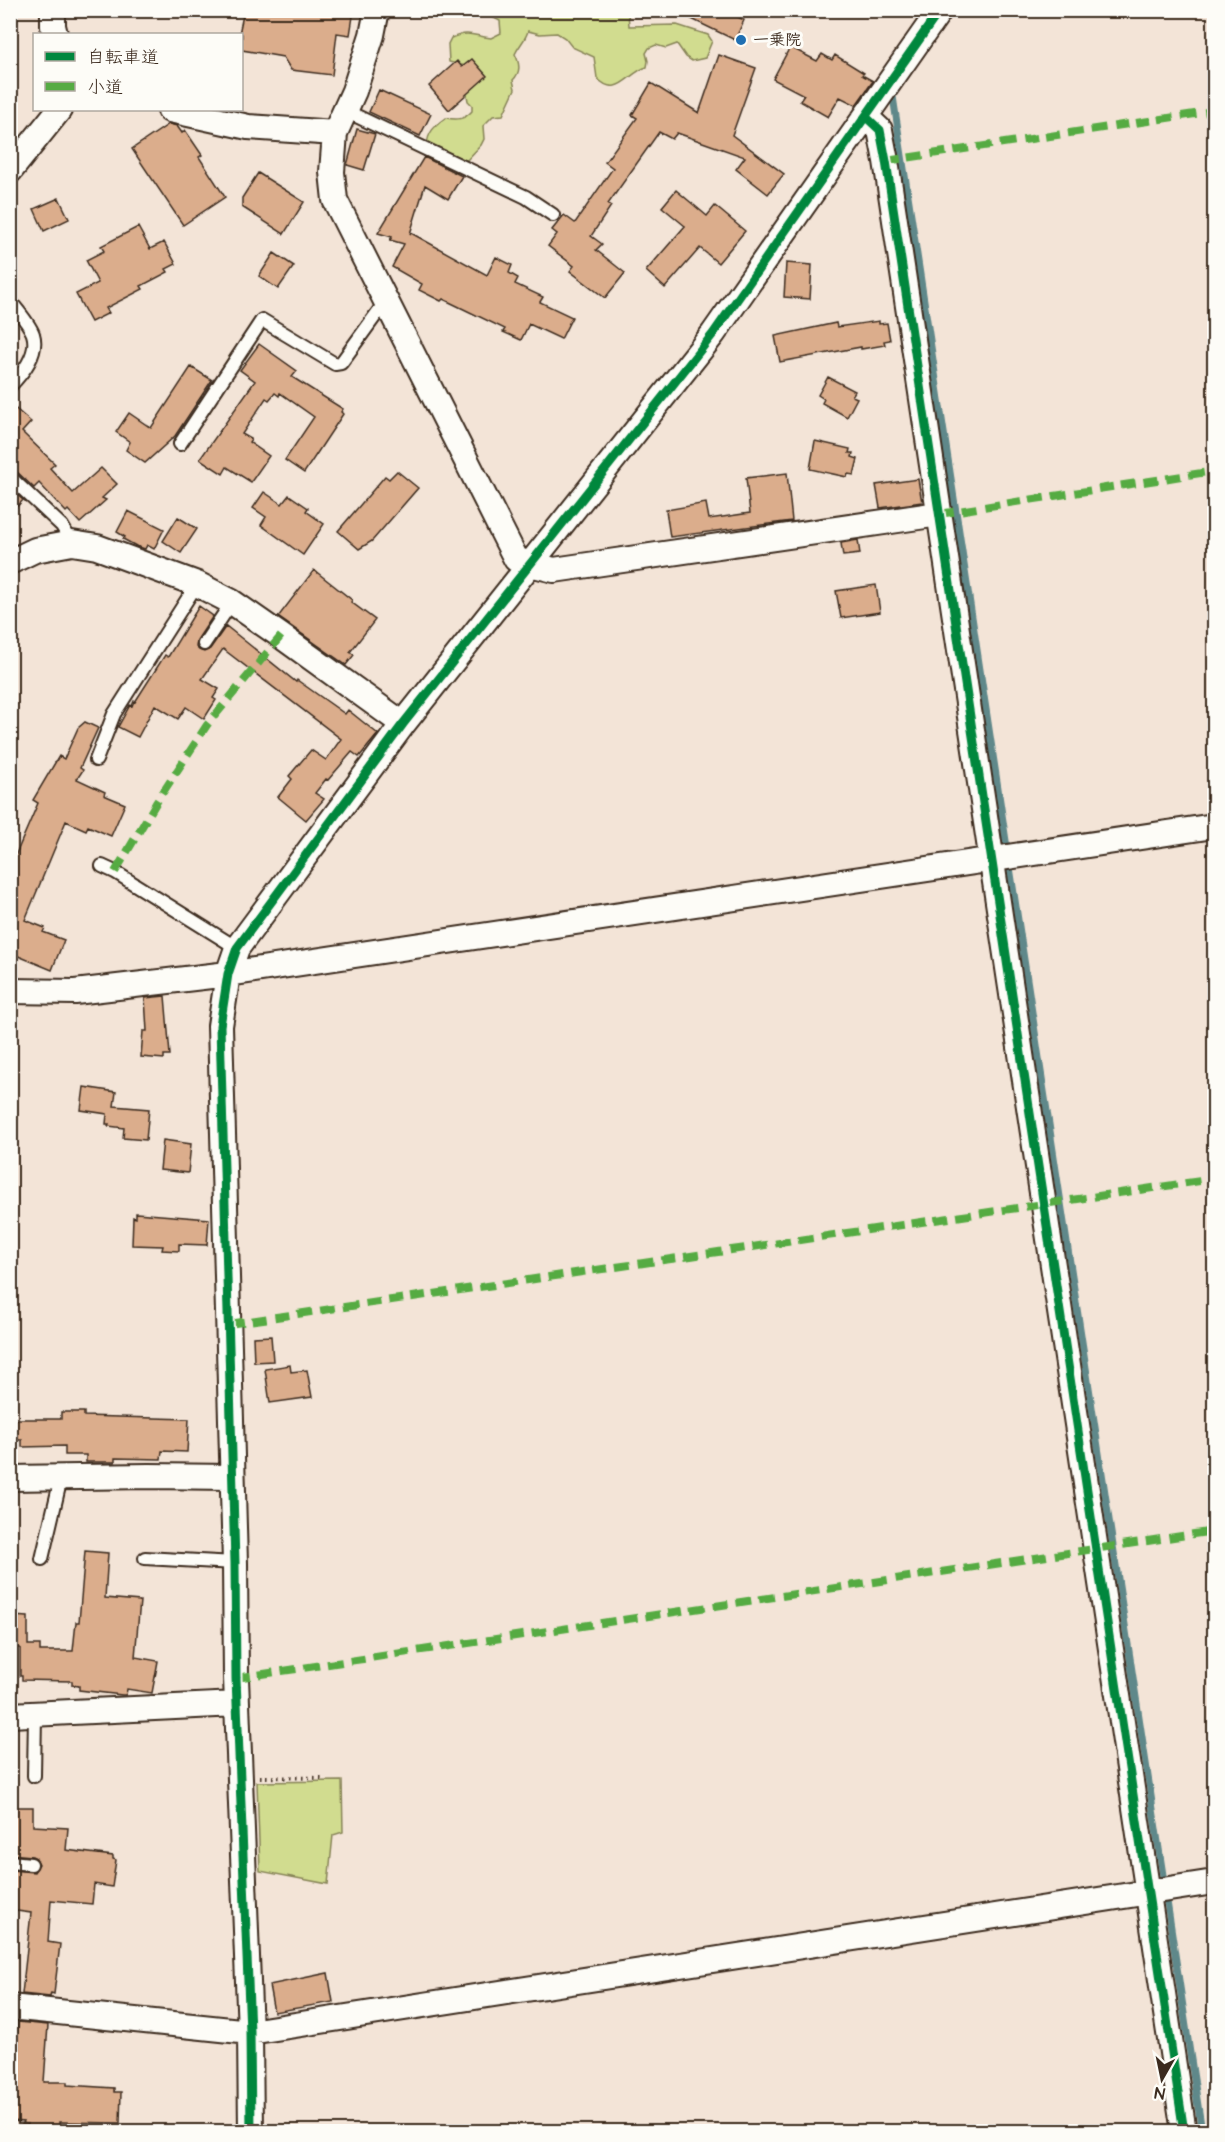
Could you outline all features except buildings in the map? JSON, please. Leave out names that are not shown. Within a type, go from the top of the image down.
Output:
[{"type":"street","points":[[53,10],[53,26],[56,33]]},
{"type":"street","points":[[377,10],[372,35],[346,111],[334,133],[332,172],[335,200],[516,559],[554,570],[939,514]]},
{"type":"street","points":[[251,2132],[250,2031],[237,1704],[220,1026],[228,975],[237,948],[403,724],[713,334],[940,10]]},
{"type":"street","points":[[10,171],[58,111]]},
{"type":"street","points":[[175,111],[248,127],[334,133]]},
{"type":"street","points":[[866,117],[880,130],[886,161],[1184,2132]]},
{"type":"street","points":[[10,562],[35,550],[72,543],[97,547],[197,584],[232,602],[403,724]]},
{"type":"street","points":[[10,991],[75,992],[228,975],[1215,826]]},
{"type":"street","points":[[10,1478],[232,1477]]},
{"type":"street","points":[[10,1715],[237,1704]]},
{"type":"street","points":[[10,2007],[250,2031],[1215,1882]]},
{"type":"lane","points":[[346,111],[526,197],[553,215]]},
{"type":"lane","points":[[10,301],[33,334],[34,349],[22,374],[10,386]]},
{"type":"lane","points":[[180,444],[262,320],[335,364],[341,363],[386,301]]},
{"type":"lane","points":[[10,477],[62,526],[72,543]]},
{"type":"lane","points":[[96,760],[114,714],[197,584]]},
{"type":"lane","points":[[204,644],[232,602]]},
{"type":"lane","points":[[102,866],[237,948]]},
{"type":"lane","points":[[42,1559],[61,1478]]},
{"type":"lane","points":[[145,1558],[235,1563]]},
{"type":"lane","points":[[34,1776],[35,1714]]},
{"type":"lane","points":[[10,1862],[32,1864]]},
{"type":"path","points":[[254,1777],[323,1778]]},
{"type":"green space","points":[[488,11],[628,11],[629,26],[677,25],[708,35],[712,41],[705,58],[692,61],[686,57],[677,44],[666,48],[656,45],[649,48],[646,53],[647,67],[623,83],[611,86],[597,78],[594,57],[572,47],[565,38],[557,33],[540,34],[528,31],[515,54],[519,68],[513,80],[515,89],[503,115],[493,116],[483,126],[484,139],[467,160],[456,159],[427,147],[430,133],[438,124],[446,118],[463,118],[472,111],[466,90],[470,67],[449,62],[448,44],[451,38],[463,34],[491,38],[501,33],[500,21],[490,16]]},
{"type":"green space","points":[[342,1781],[343,1832],[333,1835],[328,1884],[260,1871],[257,1782]]},
{"type":"waterway","points":[[892,90],[1202,2132]]},
{"type":"marked path","points":[[886,161],[1214,111]]},
{"type":"marked path","points":[[939,514],[1214,471]]},
{"type":"marked path","points":[[115,872],[156,803],[207,725],[281,636]]},
{"type":"marked path","points":[[229,1324],[1214,1179]]},
{"type":"marked path","points":[[236,1678],[1214,1531]]},
{"type":"cycle path","points":[[251,2132],[250,2032],[236,1678],[235,1563],[220,1026],[228,974],[237,948],[403,724],[713,334],[940,10]]},
{"type":"cycle path","points":[[866,117],[880,130],[886,161],[1184,2132]]},
{"type":"place","name":"一乗院","points":[[741,40]]}]
